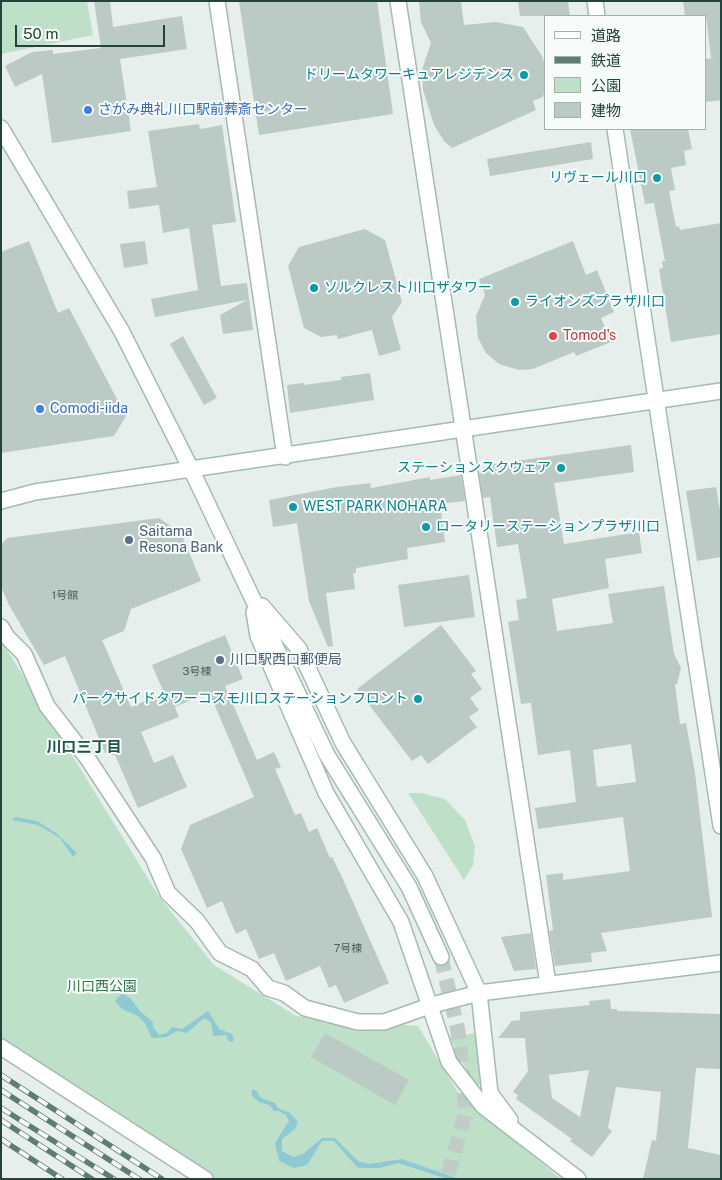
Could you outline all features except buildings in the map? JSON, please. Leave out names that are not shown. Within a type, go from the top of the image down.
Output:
[{"type":"street","points":[[218,1],[285,457]]},
{"type":"street","points":[[398,1],[548,984]]},
{"type":"street","points":[[595,1],[597,15]]},
{"type":"street","points":[[1,128],[122,332],[191,469],[327,755],[409,888],[441,957]]},
{"type":"street","points":[[615,130],[658,401],[721,826]]},
{"type":"street","points":[[1,501],[35,492],[285,457],[464,428],[721,391]]},
{"type":"street","points":[[1,492],[35,492]]},
{"type":"street","points":[[251,593],[299,649],[343,743],[425,876],[479,993],[490,1093],[520,1133]]},
{"type":"street","points":[[251,593],[258,636],[326,793],[401,922],[432,1005],[450,1062],[483,1106],[578,1179]]},
{"type":"street","points":[[1,627],[7,637],[24,654],[47,706],[88,759],[153,858],[168,893],[197,921],[220,953],[252,969],[268,988],[284,993],[306,1008],[358,1022],[384,1022],[432,1005],[479,993],[721,964]]},
{"type":"street","points":[[1,1048],[206,1179]]},
{"type":"green space","points":[[1,1],[87,1],[93,35],[1,54]]},
{"type":"green space","name":"川口西公園","points":[[1,640],[160,898],[214,965],[296,1016],[418,1026],[459,1094],[561,1179],[215,1179],[1,1042]]},
{"type":"green space","points":[[408,793],[421,793],[445,799],[465,820],[475,846],[473,865],[464,880]]},
{"type":"green space","points":[[475,1033],[481,1085],[474,1085],[450,1038]]},
{"type":"water","points":[[16,817],[37,821],[56,833],[77,853],[73,857],[60,838],[38,825],[12,820]]},
{"type":"water","points":[[122,993],[130,998],[141,1012],[153,1022],[153,1027],[159,1035],[167,1033],[172,1027],[182,1029],[208,1011],[219,1029],[232,1034],[234,1041],[229,1042],[226,1035],[213,1036],[211,1022],[204,1018],[187,1033],[177,1031],[166,1037],[152,1038],[145,1023],[138,1016],[122,1009],[115,1001]]},
{"type":"water","points":[[252,1089],[257,1091],[261,1098],[275,1103],[278,1108],[290,1113],[298,1122],[295,1129],[282,1139],[282,1151],[294,1157],[303,1154],[322,1138],[335,1138],[358,1161],[369,1164],[402,1159],[459,1179],[447,1179],[398,1163],[380,1168],[358,1168],[334,1141],[322,1141],[307,1165],[294,1168],[279,1161],[275,1143],[289,1121],[286,1115],[279,1111],[274,1111],[269,1105],[259,1102],[252,1096]]},
{"type":"tunnel","points":[[441,957],[458,1031],[466,1111],[447,1179]]},
{"type":"railway","points":[[1,1075],[162,1179]]},
{"type":"railway","points":[[1,1090],[139,1179]]},
{"type":"railway","points":[[1,1108],[114,1179]]},
{"type":"railway","points":[[1,1120],[92,1179]]},
{"type":"railway","points":[[1,1139],[62,1179]]},
{"type":"place","name":"ドリームタワーキュアレジデンス","points":[[524,75]]},
{"type":"place","name":"さがみ典礼川口駅前葬斎センター","points":[[88,110]]},
{"type":"place","name":"リヴェール川口","points":[[657,178]]},
{"type":"place","name":"ソルクレスト川口ザタワー","points":[[314,288]]},
{"type":"place","name":"ライオンズプラザ川口","points":[[515,302]]},
{"type":"place","name":"Tomod's","points":[[553,336]]},
{"type":"place","name":"Comodi-iida","points":[[40,409]]},
{"type":"place","name":"ステーションスクウェア","points":[[561,468]]},
{"type":"place","name":"WEST PARK NOHARA","points":[[293,507]]},
{"type":"place","name":"ロータリーステーションプラザ川口","points":[[426,527]]},
{"type":"place","name":"Saitama Resona Bank","points":[[129,540]]},
{"type":"place","name":"川口駅西口郵便局","points":[[220,660]]},
{"type":"place","name":"パークサイドタワーコスモ川口ステーションフロント","points":[[418,699]]},
{"type":"district","name":"川口三丁目","points":[[84,747]]}]
